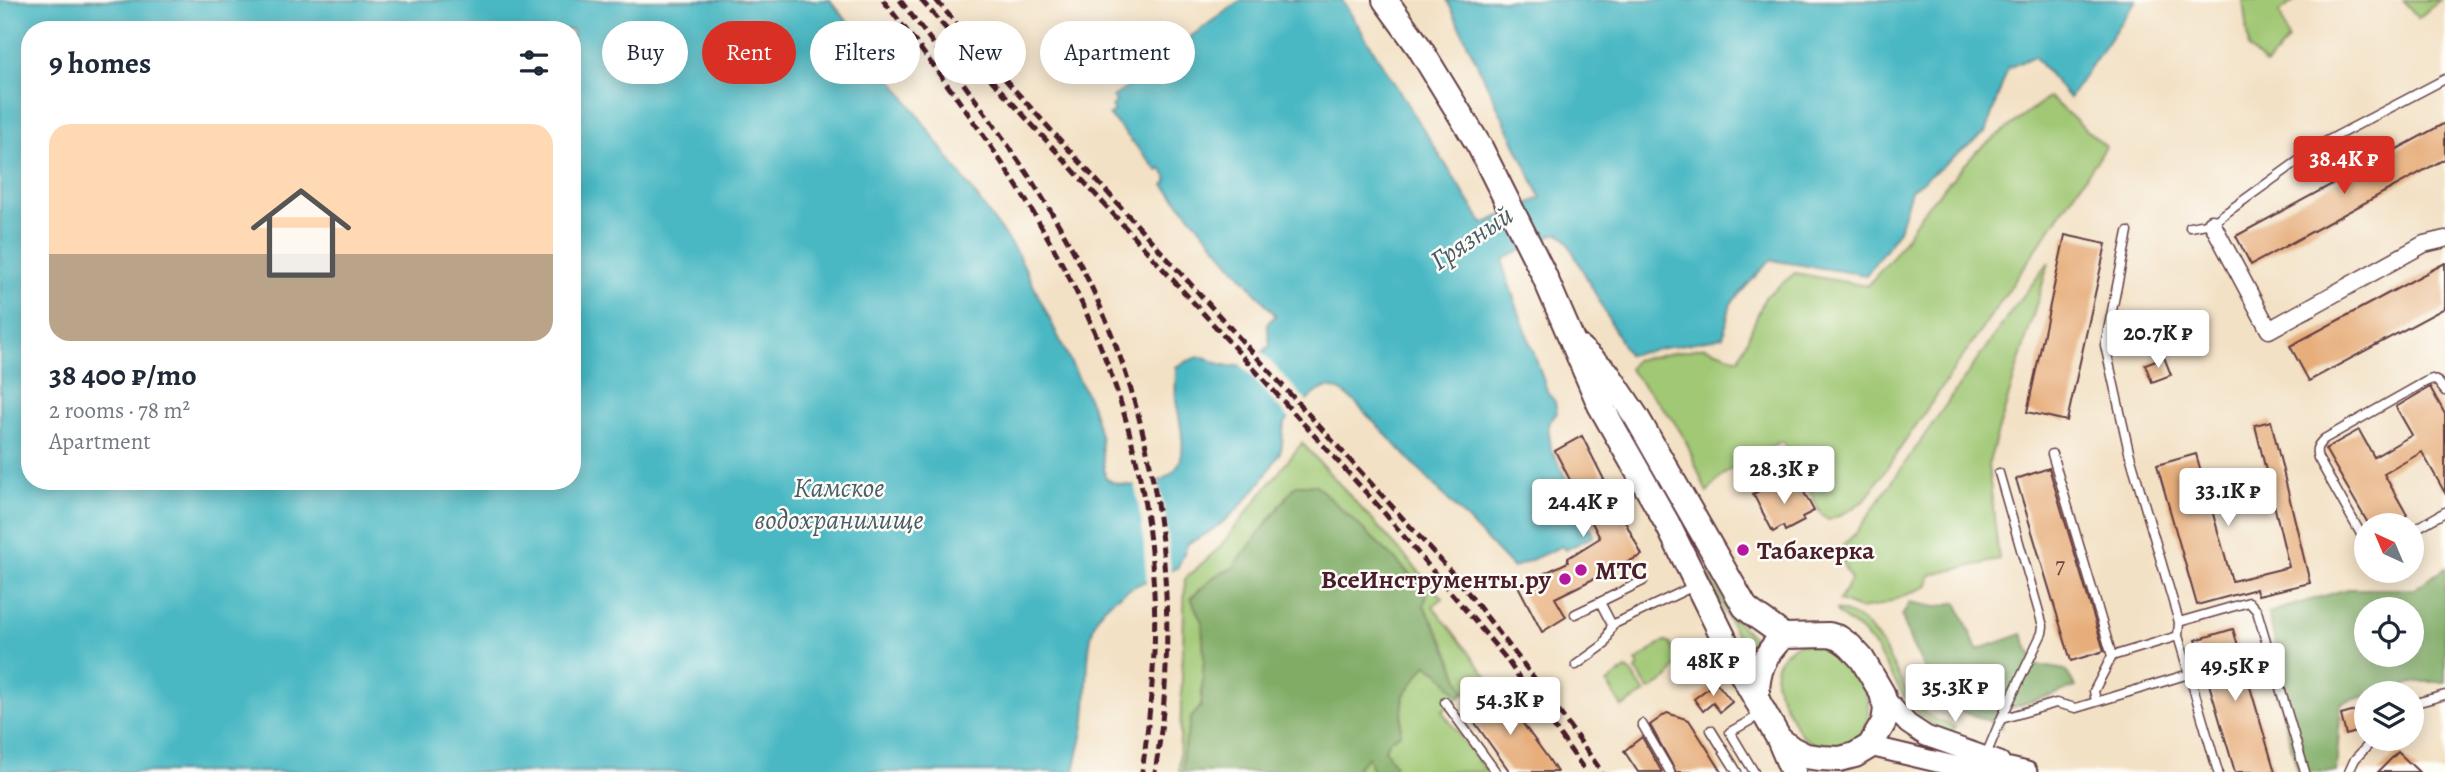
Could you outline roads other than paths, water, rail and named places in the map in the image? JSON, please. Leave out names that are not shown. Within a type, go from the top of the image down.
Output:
[{"type":"main road","points":[[1385,0],[1456,106],[1503,191],[1576,346],[1587,380],[1667,523],[1739,669],[1779,739],[1793,772]]},
{"type":"main road","points":[[1576,346],[1607,373],[1637,418],[1745,607],[1755,616],[1770,623],[1783,636],[1820,635],[1839,638],[1862,659],[1874,677],[1886,709],[1884,722],[1857,758],[1814,757],[1792,749],[1779,739]]},
{"type":"main road","points":[[1761,707],[1756,682],[1767,654],[1783,636]]},
{"type":"street","points":[[2212,223],[2269,330],[2424,243],[2445,239]]},
{"type":"street","points":[[1883,697],[1908,724],[1926,736],[2019,770]]},
{"type":"street","points":[[1857,758],[2019,770]]},
{"type":"lane","points":[[2190,227],[2212,223],[2323,143],[2445,79]]},
{"type":"lane","points":[[2127,232],[2105,345],[2129,452],[2179,622],[2178,636],[2218,772]]},
{"type":"lane","points":[[2354,521],[2318,458],[2317,446],[2324,439],[2425,382],[2432,379],[2445,391]]},
{"type":"lane","points":[[2052,454],[2112,656]]},
{"type":"lane","points":[[1985,756],[2043,626],[1999,473]]},
{"type":"lane","points":[[2424,524],[2445,512]]},
{"type":"lane","points":[[1575,614],[1643,581]]},
{"type":"lane","points":[[1612,625],[1697,584]]},
{"type":"lane","points":[[1576,665],[1605,645],[1612,625],[1601,602]]},
{"type":"lane","points":[[2179,622],[2243,603],[2253,606],[2305,772]]},
{"type":"lane","points":[[2096,701],[2096,685],[2112,656],[2178,636]]},
{"type":"lane","points":[[2001,719],[2056,703],[2076,708],[2189,674]]},
{"type":"lane","points":[[2424,701],[2445,695]]},
{"type":"lane","points":[[1445,702],[1496,772]]},
{"type":"lane","points":[[1717,740],[1761,707]]},
{"type":"lane","points":[[1642,724],[1670,772]]},
{"type":"lane","points":[[1711,730],[1737,772]]},
{"type":"lane","points":[[1730,732],[1754,772]]},
{"type":"lane","points":[[2349,772],[2354,759],[2362,751]]},
{"type":"water","name":"Камское водохранилище","points":[[0,0],[830,0],[847,21],[810,21],[810,84],[896,84],[1019,256],[1091,404],[1100,435],[1105,477],[1117,484],[1141,485],[1159,481],[1171,474],[1182,455],[1183,443],[1176,400],[1176,367],[1202,357],[1232,366],[1253,360],[1270,345],[1267,323],[1276,316],[1164,185],[1167,176],[1161,169],[1158,171],[1109,115],[1114,111],[1111,107],[1116,102],[1113,97],[1132,84],[1195,84],[1195,34],[1241,0],[1342,0],[1483,224],[1541,198],[1447,0],[2136,0],[2069,98],[2034,56],[2008,68],[1985,133],[1911,190],[1899,230],[1866,275],[1770,260],[1731,303],[1723,337],[1628,355],[1561,234],[1554,234],[1504,259],[1504,270],[1548,393],[1555,402],[1557,413],[1548,424],[1551,449],[1594,536],[1565,550],[1562,546],[1513,568],[1353,400],[1339,390],[1322,389],[1287,420],[1279,454],[1240,506],[1216,527],[1188,543],[1178,567],[1119,595],[1103,609],[1092,631],[1084,726],[1074,772],[0,772]]},
{"type":"railway","points":[[883,0],[934,66],[1025,199],[1064,268],[1097,339],[1124,413],[1143,492],[1153,576],[1153,674],[1142,772]]},
{"type":"railway","points":[[900,0],[986,114],[1046,203],[1096,296],[1121,361],[1141,427],[1156,495],[1164,564],[1167,634],[1164,703],[1155,772]]},
{"type":"railway","points":[[921,0],[1381,509],[1504,656],[1586,772]]},
{"type":"railway","points":[[936,0],[1455,576],[1542,688],[1602,772]]},
{"type":"place","name":"Табакерка","points":[[1743,550]]},
{"type":"place","name":"МТС","points":[[1581,570]]},
{"type":"place","name":"ВсеИнструменты.ру","points":[[1565,579]]},
{"type":"water label","name":"Грязный","points":[[1471,237]]}]
